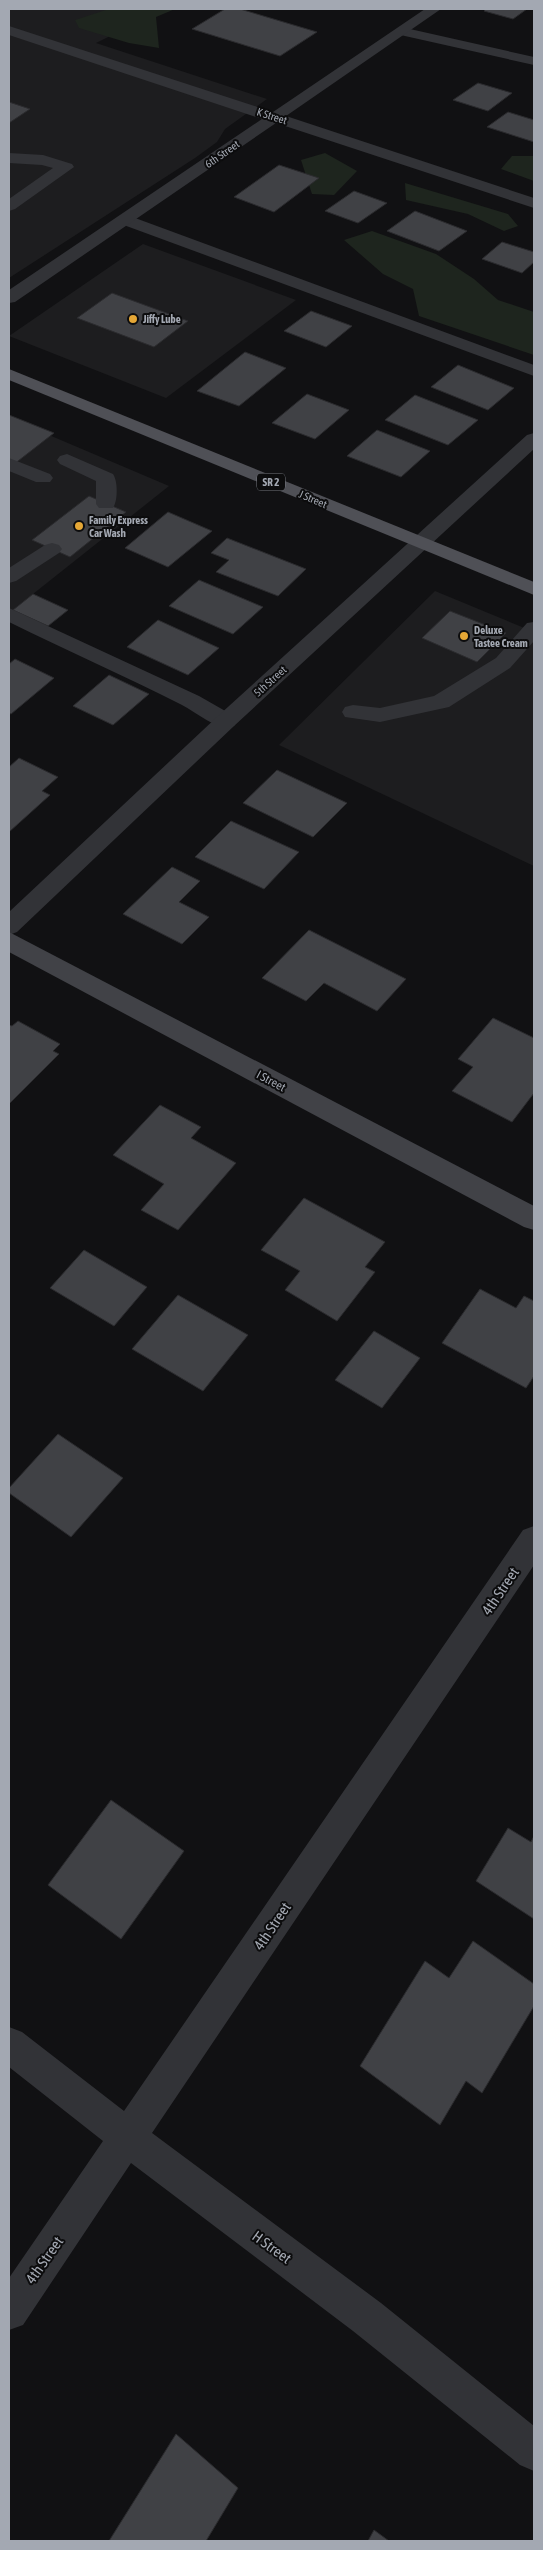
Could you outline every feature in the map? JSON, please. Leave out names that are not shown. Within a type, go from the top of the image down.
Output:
[{"type":"main road","name":"J Street","points":[[9,374],[534,589]]},
{"type":"street","name":"6th Street","points":[[9,298],[127,220],[434,9]]},
{"type":"street","name":"K Street","points":[[9,30],[534,203]]},
{"type":"street","points":[[401,31],[534,61]]},
{"type":"street","points":[[9,158],[43,160],[66,168],[9,206]]},
{"type":"street","points":[[127,220],[534,371]]},
{"type":"street","name":"5th Street","points":[[9,926],[226,721],[534,439]]},
{"type":"street","points":[[67,460],[106,478],[106,504]]},
{"type":"street","points":[[9,464],[43,478]]},
{"type":"street","points":[[9,577],[52,549]]},
{"type":"street","points":[[9,614],[192,701],[226,721]]},
{"type":"street","points":[[353,712],[380,715],[441,702],[502,663],[534,628]]},
{"type":"street","name":"I Street","points":[[9,941],[534,1219]]},
{"type":"street","name":"4th Street","points":[[9,2311],[534,1540]]},
{"type":"street","name":"H Street","points":[[9,2045],[198,2192],[367,2317],[534,2451]]},
{"type":"shaded area","points":[[9,9],[165,9],[96,43],[267,99],[225,129],[217,142],[195,158],[9,278]]},
{"type":"shaded area","points":[[109,9],[175,9],[156,17],[159,48],[129,43],[79,28],[75,20]]},
{"type":"shaded area","points":[[325,153],[357,171],[334,195],[312,194],[301,160]]},
{"type":"shaded area","points":[[512,156],[534,156],[534,181],[501,169]]},
{"type":"shaded area","points":[[405,183],[508,214],[518,226],[504,231],[468,214],[406,200]]},
{"type":"shaded area","points":[[372,231],[436,254],[474,279],[498,300],[534,312],[534,355],[419,316],[413,289],[383,274],[344,240]]},
{"type":"shaded area","points":[[143,244],[296,300],[166,398],[9,336]]},
{"type":"shaded area","points":[[9,418],[169,486],[9,613]]},
{"type":"shaded area","points":[[435,591],[534,632],[534,866],[279,745]]},
{"type":"building","points":[[225,9],[240,9],[317,32],[280,56],[192,29]]},
{"type":"building","points":[[486,9],[527,9],[513,19],[484,11]]},
{"type":"building","points":[[478,83],[512,93],[488,111],[453,100]]},
{"type":"building","points":[[9,102],[30,109],[9,123]]},
{"type":"building","points":[[508,112],[534,120],[534,142],[487,127]]},
{"type":"building","points":[[279,165],[319,178],[274,212],[234,197]]},
{"type":"building","points":[[354,191],[387,203],[358,223],[325,211]]},
{"type":"building","points":[[415,211],[467,231],[439,251],[387,231]]},
{"type":"building","points":[[502,242],[534,252],[534,262],[522,273],[482,259]]},
{"type":"building","name":"Jiffy Lube","points":[[112,293],[188,321],[154,347],[77,318]]},
{"type":"building","points":[[311,311],[352,326],[326,347],[284,331]]},
{"type":"building","points":[[245,352],[286,368],[239,406],[197,391]]},
{"type":"building","points":[[458,365],[514,388],[488,410],[431,387]]},
{"type":"building","points":[[307,394],[349,410],[315,439],[272,423]]},
{"type":"building","points":[[415,395],[478,420],[448,445],[385,420]]},
{"type":"building","points":[[9,415],[54,433],[9,468]]},
{"type":"building","points":[[377,430],[430,451],[401,477],[347,456]]},
{"type":"building","name":"Family Express Car Wash","points":[[89,496],[126,512],[70,557],[32,540]]},
{"type":"building","points":[[168,512],[212,531],[168,567],[125,548]]},
{"type":"building","points":[[227,538],[306,569],[278,596],[216,572],[229,560],[211,553]]},
{"type":"building","points":[[199,580],[263,607],[233,634],[169,606]]},
{"type":"building","points":[[33,594],[68,610],[48,626],[13,610]]},
{"type":"building","name":"Deluxe Tastee Cream","points":[[450,611],[506,633],[477,662],[422,638]]},
{"type":"building","points":[[158,620],[219,648],[188,675],[127,647]]},
{"type":"building","points":[[15,659],[54,678],[11,714],[9,713],[9,664]]},
{"type":"building","points":[[109,675],[149,694],[113,725],[73,706]]},
{"type":"building","points":[[19,758],[58,777],[42,791],[50,795],[9,832],[9,767]]},
{"type":"building","points":[[277,770],[347,803],[313,837],[243,803]]},
{"type":"building","points":[[231,821],[299,852],[264,889],[195,857]]},
{"type":"building","points":[[172,867],[200,881],[179,902],[209,917],[182,944],[123,914]]},
{"type":"building","points":[[309,930],[406,979],[377,1011],[324,983],[306,1001],[262,978]]},
{"type":"building","points":[[493,1018],[534,1038],[534,1093],[512,1122],[452,1091],[473,1067],[458,1059]]},
{"type":"building","points":[[18,1021],[60,1044],[53,1051],[59,1054],[9,1104],[9,1025],[12,1026]]},
{"type":"building","points":[[160,1105],[201,1127],[191,1138],[236,1163],[178,1230],[141,1210],[164,1184],[113,1155]]},
{"type":"building","points":[[304,1198],[385,1242],[365,1267],[375,1272],[337,1321],[285,1290],[300,1271],[261,1250]]},
{"type":"building","points":[[84,1250],[147,1287],[114,1326],[50,1288]]},
{"type":"building","points":[[480,1289],[516,1308],[524,1296],[534,1301],[534,1376],[526,1388],[442,1343]]},
{"type":"building","points":[[178,1295],[248,1335],[203,1391],[132,1349]]},
{"type":"building","points":[[374,1331],[420,1358],[382,1408],[335,1380]]},
{"type":"building","points":[[58,1434],[123,1478],[71,1537],[9,1493],[9,1488]]},
{"type":"building","points":[[111,1800],[184,1851],[121,1939],[48,1885]]},
{"type":"building","points":[[508,1828],[531,1842],[534,1836],[534,1919],[476,1881]]},
{"type":"building","points":[[473,1941],[534,1984],[534,2006],[482,2093],[466,2081],[440,2125],[360,2066],[425,1961],[449,1978]]},
{"type":"building","points":[[176,2434],[238,2488],[206,2541],[109,2541]]},
{"type":"building","points":[[374,2530],[389,2541],[368,2541]]},
{"type":"place","name":"Jiffy Lube","points":[[133,319]]},
{"type":"place","name":"Family Express Car Wash","points":[[79,526]]},
{"type":"place","name":"Deluxe Tastee Cream","points":[[464,636]]}]
